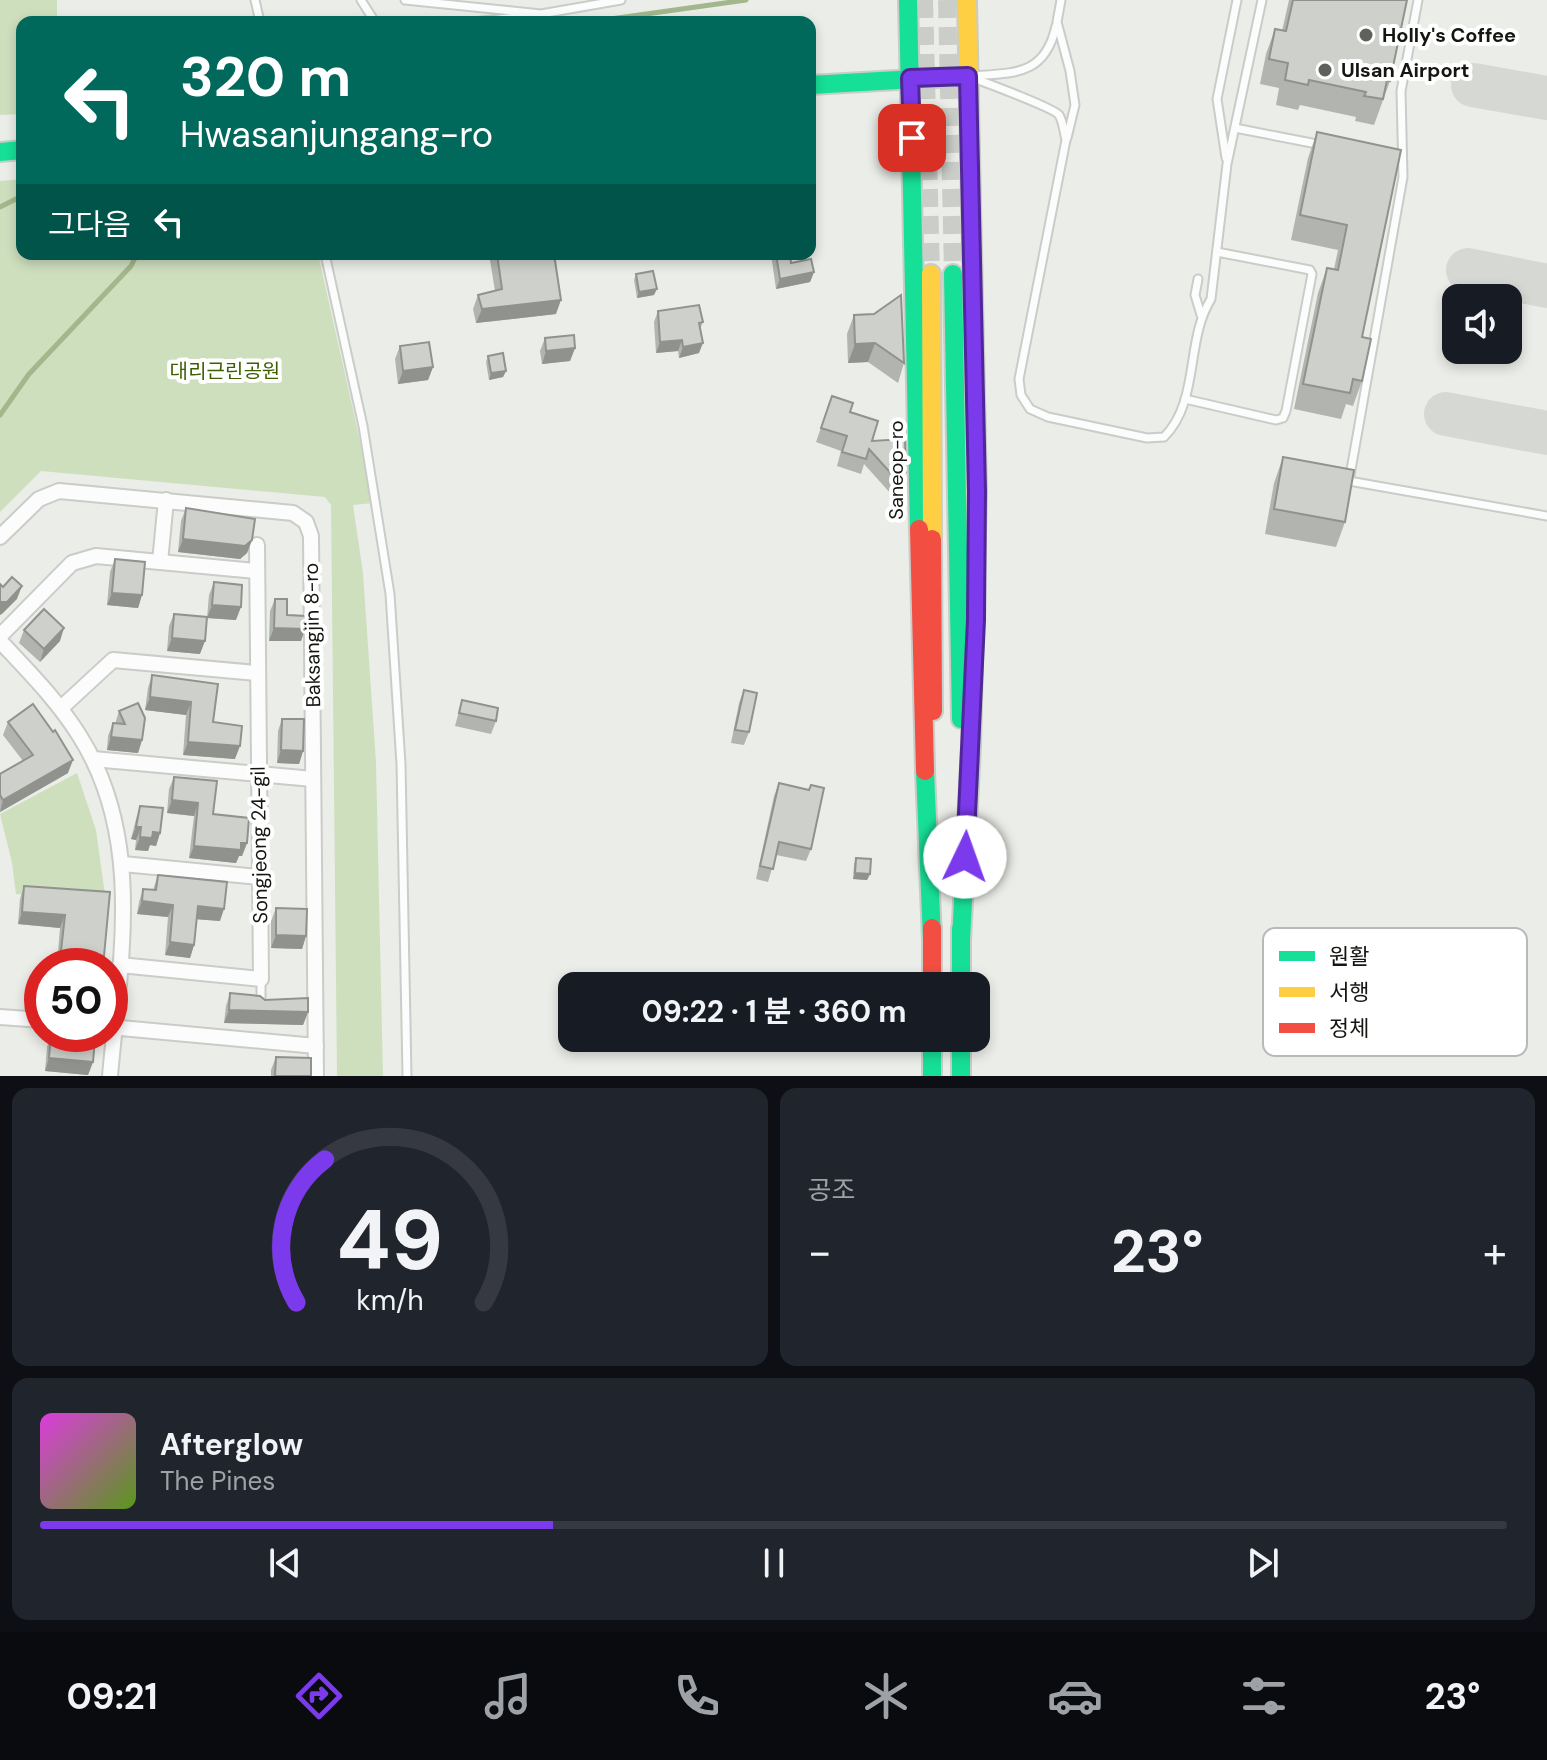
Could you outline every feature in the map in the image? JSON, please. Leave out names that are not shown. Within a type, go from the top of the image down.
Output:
[{"type":"main road","name":"Saneop-ro","points":[[908,0],[917,348],[919,618],[932,940]]},
{"type":"main road","points":[[961,940],[972,715],[977,506],[967,0]]},
{"type":"main road","points":[[816,85],[968,76]]},
{"type":"main road","name":"Saneop-ro","points":[[931,274],[934,547],[932,972]]},
{"type":"main road","points":[[953,274],[961,747],[961,972]]},
{"type":"main road","points":[[932,1052],[932,1076]]},
{"type":"main road","points":[[961,1052],[961,1076]]},
{"type":"street","name":"Baksangjin 8-ro","points":[[0,537],[39,499],[59,491],[293,513],[310,528],[316,1076]]},
{"type":"street","points":[[160,562],[166,500]]},
{"type":"street","name":"Songjeong 24-gil","points":[[257,545],[261,979]]},
{"type":"street","points":[[121,948],[123,864],[110,805],[93,759],[61,708],[0,639],[72,563],[83,558],[96,556],[256,571]]},
{"type":"street","points":[[61,708],[103,667],[118,659],[257,673]]},
{"type":"street","points":[[93,759],[313,779]]},
{"type":"street","points":[[123,864],[259,877]]},
{"type":"street","points":[[128,966],[261,979]]},
{"type":"street","points":[[0,1017],[24,1019]]},
{"type":"street","points":[[128,1028],[316,1046]]},
{"type":"street","points":[[110,1076],[111,1052]]},
{"type":"lane","points":[[405,0],[541,14]]},
{"type":"lane","points":[[524,16],[621,0]]},
{"type":"lane","points":[[968,76],[1007,73],[1043,59],[1052,45],[1061,0]]},
{"type":"lane","points":[[1227,164],[1217,99],[1237,0]]},
{"type":"lane","points":[[1057,22],[1075,105],[1019,379],[1021,395],[1030,409],[1048,417],[1147,438],[1164,437],[1176,425],[1185,399],[1201,315],[1211,299],[1227,164],[1262,0]]},
{"type":"lane","points":[[1418,0],[1401,91],[1398,160],[1403,177],[1349,481],[1547,516]]},
{"type":"lane","points":[[968,76],[1016,97],[1048,106],[1059,115],[1066,140]]},
{"type":"lane","points":[[1235,128],[1325,145]]},
{"type":"lane","points":[[1185,399],[1276,420],[1283,418],[1286,411],[1312,274],[1310,270],[1217,252]]},
{"type":"lane","points":[[326,260],[363,426],[390,594],[401,750],[407,1076]]},
{"type":"lane","points":[[1198,279],[1195,295],[1201,315]]},
{"type":"lane","points":[[261,979],[261,1006]]},
{"type":"green space","points":[[0,0],[57,0],[57,16],[16,16],[16,114],[0,115]]},
{"type":"green space","name":"대리근린공원","points":[[16,180],[16,260],[319,260],[374,503],[353,505],[363,573],[376,762],[383,1076],[337,1076],[331,505],[325,497],[41,471],[0,512],[0,181]]},
{"type":"green space","points":[[77,773],[96,830],[106,902],[16,894],[0,814]]},
{"type":"building","name":"Ulsan Airport","points":[[1293,0],[1407,0],[1390,81],[1387,80],[1383,99],[1364,96],[1366,92],[1309,80],[1308,85],[1285,80],[1288,63],[1269,59],[1275,29],[1286,31]]},
{"type":"building","points":[[1317,132],[1401,150],[1362,337],[1371,339],[1362,381],[1353,379],[1350,393],[1303,384],[1327,268],[1338,270],[1347,225],[1300,215]]},
{"type":"building","points":[[498,260],[555,260],[561,300],[482,309],[478,295],[502,289]]},
{"type":"building","points":[[777,260],[791,260],[791,263],[811,260],[814,272],[780,279]]},
{"type":"building","points":[[653,271],[657,289],[639,292],[636,274]]},
{"type":"building","points":[[901,295],[904,363],[875,343],[855,344],[854,315],[874,314]]},
{"type":"building","points":[[699,305],[703,343],[683,347],[682,340],[660,342],[658,311]]},
{"type":"building","points":[[574,335],[575,348],[546,351],[545,338]]},
{"type":"building","points":[[429,342],[433,367],[403,371],[400,346]]},
{"type":"building","points":[[503,353],[506,371],[491,373],[488,356]]},
{"type":"building","points":[[832,396],[853,403],[850,412],[878,421],[872,441],[905,439],[906,472],[897,480],[869,449],[866,459],[842,452],[847,436],[821,428]]},
{"type":"building","points":[[1283,457],[1354,470],[1345,522],[1274,509]]},
{"type":"building","points":[[186,508],[255,519],[252,540],[245,546],[183,539]]},
{"type":"building","points":[[115,559],[145,562],[142,595],[112,593]]},
{"type":"building","points":[[12,577],[22,586],[7,602],[0,602],[0,584],[3,587]]},
{"type":"building","points":[[214,582],[242,585],[241,607],[212,605]]},
{"type":"building","points":[[275,599],[287,599],[287,615],[306,616],[305,629],[274,628]]},
{"type":"building","points":[[44,609],[64,628],[44,649],[24,630]]},
{"type":"building","points":[[174,614],[207,617],[205,641],[172,638]]},
{"type":"building","points":[[152,675],[218,684],[213,722],[242,726],[240,746],[188,742],[191,702],[150,697]]},
{"type":"building","points":[[744,690],[757,693],[749,732],[735,730]]},
{"type":"building","points":[[462,700],[498,708],[496,721],[459,713]]},
{"type":"building","points":[[138,703],[145,718],[142,740],[111,737],[113,723],[125,724],[119,711]]},
{"type":"building","points":[[33,704],[53,732],[55,730],[73,760],[3,800],[0,795],[0,774],[33,755],[8,722]]},
{"type":"building","points":[[282,719],[304,719],[303,751],[281,750]]},
{"type":"building","points":[[174,777],[217,781],[213,814],[249,818],[247,843],[241,843],[241,850],[194,846],[198,803],[172,800]]},
{"type":"building","points":[[779,783],[809,790],[811,785],[824,788],[811,849],[779,842],[773,869],[760,866]]},
{"type":"building","points":[[140,806],[163,808],[160,833],[153,832],[152,838],[140,837],[141,827],[136,827]]},
{"type":"building","points":[[856,858],[871,859],[870,874],[855,873]]},
{"type":"building","points":[[158,875],[227,882],[224,909],[198,906],[194,945],[170,942],[173,905],[142,901],[143,889],[156,890]]},
{"type":"building","points":[[24,886],[110,892],[105,948],[61,948],[65,915],[22,912]]},
{"type":"building","points":[[276,908],[307,909],[306,936],[276,935]]},
{"type":"building","points":[[230,993],[260,996],[265,1000],[308,998],[308,1012],[229,1010]]},
{"type":"building","points":[[50,1052],[94,1052],[93,1062],[49,1058]]},
{"type":"building","points":[[276,1057],[311,1058],[311,1076],[275,1076]]},
{"type":"waterway","points":[[632,16],[746,0]]},
{"type":"waterway","points":[[0,207],[16,199]]},
{"type":"waterway","points":[[0,415],[29,374],[134,260]]},
{"type":"taxiway","points":[[1473,85],[1547,98]]},
{"type":"taxiway","points":[[1468,270],[1547,286]]},
{"type":"taxiway","points":[[1446,414],[1547,433]]},
{"type":"tunnel","points":[[924,0],[931,274]]},
{"type":"tunnel","points":[[947,0],[953,274]]},
{"type":"traffic: fast","points":[[908,0],[919,529]]},
{"type":"traffic: fast","points":[[816,85],[968,76]]},
{"type":"traffic: fast","points":[[0,152],[16,151]]},
{"type":"traffic: fast","points":[[961,940],[971,746],[977,491],[970,153]]},
{"type":"traffic: fast","points":[[953,274],[961,719]]},
{"type":"traffic: fast","points":[[925,771],[932,940]]},
{"type":"traffic: fast","points":[[961,929],[961,972]]},
{"type":"traffic: fast","points":[[932,1052],[932,1076]]},
{"type":"traffic: fast","points":[[961,1052],[961,1076]]},
{"type":"traffic: slow","points":[[967,0],[970,153]]},
{"type":"traffic: slow","points":[[931,274],[932,539]]},
{"type":"traffic: jam","points":[[919,529],[925,771]]},
{"type":"traffic: jam","points":[[932,539],[933,711]]},
{"type":"traffic: jam","points":[[932,928],[932,972]]},
{"type":"place","name":"Holly's Coffee","points":[[1366,35]]},
{"type":"place","name":"Ulsan Airport","points":[[1325,70]]},
{"type":"route","points":[[912,138],[910,78],[968,76],[977,491],[976,620],[965,857]]}]
